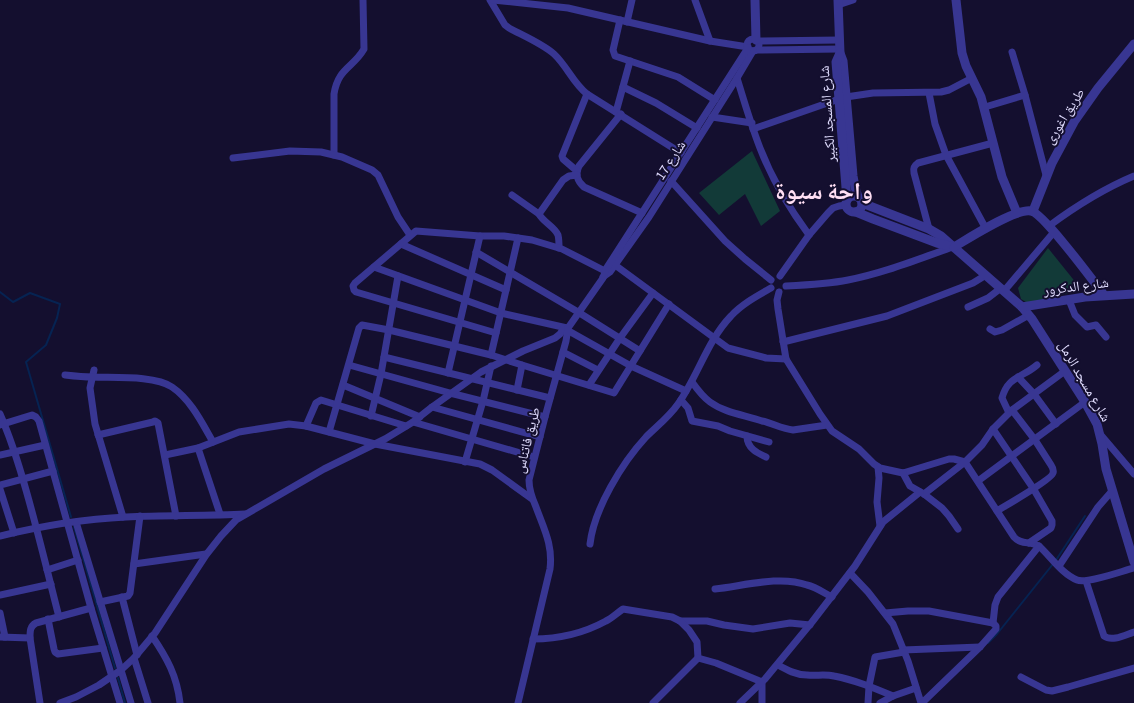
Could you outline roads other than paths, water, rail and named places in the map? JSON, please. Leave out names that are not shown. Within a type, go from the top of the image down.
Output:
[{"type":"street","points":[[334,155],[335,88],[340,77],[364,49],[363,0]]},
{"type":"street","points":[[491,0],[568,8],[751,49],[799,50],[840,47]]},
{"type":"street","points":[[491,0],[505,25],[554,54],[578,86],[587,94],[681,152]]},
{"type":"street","points":[[568,8],[570,0]]},
{"type":"street","points":[[632,0],[613,50],[616,57],[678,77],[715,100]]},
{"type":"street","points":[[695,0],[710,41]]},
{"type":"street","points":[[756,0],[757,41]]},
{"type":"street","points":[[838,3],[853,0]]},
{"type":"street","points":[[956,0],[962,53],[981,97],[1002,177],[1017,213]]},
{"type":"street","name":"شارع المسجد الكبير","points":[[838,3],[840,47],[836,62],[854,181],[860,200]]},
{"type":"street","points":[[751,49],[748,42],[752,39],[757,41],[800,41],[840,47]]},
{"type":"street","points":[[799,50],[800,41]]},
{"type":"street","name":"طريق اغورى","points":[[1033,211],[1046,175],[1071,128],[1086,105],[1134,44]]},
{"type":"street","name":"شارع 17","points":[[604,274],[608,274],[615,265],[672,181],[737,78],[751,49]]},
{"type":"street","name":"شارع 17","points":[[566,328],[604,274],[681,152],[751,49]]},
{"type":"street","points":[[1012,52],[1026,95],[1046,175]]},
{"type":"street","points":[[577,173],[579,166],[619,113],[630,61]]},
{"type":"street","points":[[737,78],[760,149],[774,180],[795,216],[809,235]]},
{"type":"street","points":[[712,117],[752,126],[842,98],[873,93],[941,92],[972,78]]},
{"type":"street","points":[[623,88],[656,103],[697,128]]},
{"type":"street","points":[[929,92],[936,124],[946,155],[986,229]]},
{"type":"street","points":[[587,94],[562,156],[563,159],[577,173],[580,183],[584,187],[642,213]]},
{"type":"street","points":[[984,107],[1026,95]]},
{"type":"street","name":"شارع المسجد الكبير","points":[[842,98],[847,202]]},
{"type":"street","points":[[929,229],[914,167],[918,162],[993,143]]},
{"type":"street","points":[[233,158],[290,150],[322,152],[342,157],[376,172],[398,217],[410,236]]},
{"type":"street","points":[[539,214],[562,180],[577,173]]},
{"type":"street","points":[[968,307],[1003,290],[1052,229],[1069,211],[1097,193],[1134,176]]},
{"type":"street","points":[[672,181],[725,241],[771,284],[775,291],[779,292]]},
{"type":"street","points":[[512,195],[539,214],[557,233],[558,248]]},
{"type":"street","points":[[590,544],[598,513],[610,488],[628,460],[681,400],[714,339],[731,316],[771,284],[775,277],[780,276],[809,235],[833,208],[847,202],[852,196],[929,229],[954,247]]},
{"type":"street","points":[[856,212],[861,209],[860,200]]},
{"type":"street","points":[[847,202],[850,211],[937,243],[954,247]]},
{"type":"street","points":[[786,286],[831,283],[901,266],[954,247],[1017,213],[1033,211],[1052,229],[1104,295]]},
{"type":"street","points":[[496,333],[356,292],[353,286],[416,231],[504,236],[532,240],[558,248],[604,274]]},
{"type":"street","points":[[448,373],[480,236]]},
{"type":"street","points":[[491,355],[518,238]]},
{"type":"street","points":[[401,244],[506,290]]},
{"type":"street","name":"شارع مسجد الرمل","points":[[954,247],[1029,315],[1085,402],[1097,424],[1106,469],[1134,562]]},
{"type":"street","points":[[476,252],[640,351]]},
{"type":"street","points":[[615,265],[728,348],[766,358],[786,359]]},
{"type":"street","points":[[374,267],[501,313],[566,328],[631,366],[686,392]]},
{"type":"street","points":[[783,342],[887,316],[973,283],[986,275]]},
{"type":"street","points":[[371,416],[390,330],[398,276]]},
{"type":"street","points":[[779,292],[784,290],[786,286],[785,279],[780,276]]},
{"type":"street","points":[[779,292],[777,304],[786,359],[827,425],[839,436],[859,449],[878,467],[903,473],[954,458],[965,462],[1014,537],[1021,542],[1038,546],[1076,580],[1086,581],[1134,568]]},
{"type":"street","points":[[589,385],[653,293]]},
{"type":"street","name":"شارع الدكرور","points":[[1022,307],[1104,295],[1134,294]]},
{"type":"street","points":[[1070,300],[1076,315],[1087,327],[1096,326],[1106,337]]},
{"type":"street","points":[[329,432],[361,326],[390,330],[491,355],[614,393],[669,304]]},
{"type":"street","points":[[990,329],[995,332],[1002,330],[1029,315]]},
{"type":"street","points":[[60,703],[77,700],[121,670],[136,657],[182,592],[206,554],[229,527],[246,514],[324,469],[385,440],[491,366],[558,336],[566,328]]},
{"type":"street","name":"طريق فاتناس","points":[[518,703],[551,560],[549,542],[529,485],[534,457],[566,341],[566,328]]},
{"type":"street","points":[[563,352],[598,370]]},
{"type":"street","points":[[384,357],[550,398]]},
{"type":"street","points":[[349,365],[545,417]]},
{"type":"street","points":[[517,390],[522,365]]},
{"type":"street","points":[[997,511],[1051,477],[1054,471],[1035,440],[1010,411],[1002,398],[1008,384],[1014,378],[1033,369],[1037,365]]},
{"type":"street","points":[[465,462],[478,420],[491,366]]},
{"type":"street","points":[[740,703],[778,665],[810,625],[850,573],[880,526],[888,517],[965,462],[1010,411],[1065,371]]},
{"type":"street","points":[[93,374],[90,393],[95,424],[123,517]]},
{"type":"street","points":[[65,375],[93,374],[140,378],[159,381],[171,386],[195,412],[213,442]]},
{"type":"street","points":[[1018,377],[1034,394],[1056,424]]},
{"type":"street","points":[[692,382],[705,398],[722,409],[787,430],[827,425]]},
{"type":"street","points":[[343,385],[420,417]]},
{"type":"street","points":[[306,426],[316,403],[321,400],[371,416],[472,439],[534,457]]},
{"type":"street","points":[[681,400],[688,408],[692,422],[718,426],[768,442]]},
{"type":"street","points":[[978,481],[1085,402]]},
{"type":"street","points":[[432,407],[540,437]]},
{"type":"street","points":[[0,414],[23,479],[59,616]]},
{"type":"street","points":[[2,424],[29,415],[34,416],[39,421],[91,608],[120,703]]},
{"type":"street","points":[[98,435],[155,421],[159,425],[176,516]]},
{"type":"street","points":[[165,455],[198,448],[238,432],[289,424],[306,426],[375,444],[480,464],[492,470],[533,500]]},
{"type":"street","points":[[993,430],[1033,488],[1052,521],[1051,528],[1029,543]]},
{"type":"street","points":[[730,431],[735,438]]},
{"type":"street","points":[[1100,434],[1134,474]]},
{"type":"street","points":[[747,436],[747,441],[755,452],[766,456]]},
{"type":"street","points":[[0,455],[45,445]]},
{"type":"street","points":[[198,448],[220,514]]},
{"type":"street","points":[[878,467],[877,502],[880,526]]},
{"type":"street","points":[[0,485],[53,471]]},
{"type":"street","points":[[903,473],[909,485],[942,508],[958,529]]},
{"type":"street","points":[[0,489],[14,533]]},
{"type":"street","points":[[1059,566],[1098,507],[1112,491]]},
{"type":"street","points":[[0,536],[37,527],[123,517],[246,514]]},
{"type":"street","points":[[100,602],[129,596],[131,592],[140,516]]},
{"type":"street","points":[[76,522],[131,703]]},
{"type":"street","points":[[850,573],[868,592],[892,624],[904,651],[921,703],[980,647],[996,628],[993,623],[998,596],[1038,546]]},
{"type":"street","points":[[134,564],[206,554]]},
{"type":"street","points":[[47,570],[78,560]]},
{"type":"street","points":[[715,589],[786,581],[808,585],[832,597]]},
{"type":"street","points":[[1086,581],[1104,636],[1111,639],[1134,632]]},
{"type":"street","points":[[0,595],[51,584]]},
{"type":"street","points":[[122,597],[148,703]]},
{"type":"street","points":[[40,703],[30,638],[32,625],[36,622],[91,608]]},
{"type":"street","points":[[533,639],[550,639],[576,633],[607,621],[623,609],[672,617],[680,621],[697,642],[698,658],[653,703]]},
{"type":"street","points":[[885,613],[929,611],[993,623]]},
{"type":"street","points":[[0,613],[2,637],[30,638]]},
{"type":"street","points":[[48,619],[56,653],[103,648]]},
{"type":"street","points":[[680,621],[707,621],[753,629],[790,623],[810,625]]},
{"type":"street","points":[[152,636],[168,659],[180,703]]},
{"type":"street","points":[[868,703],[869,686],[875,657],[904,651],[980,647]]},
{"type":"street","points":[[698,658],[716,663],[762,682]]},
{"type":"street","points":[[778,665],[794,673],[836,676],[893,696]]},
{"type":"street","points":[[1021,677],[1046,690],[1052,691],[1134,668]]},
{"type":"street","points":[[762,682],[763,703]]},
{"type":"street","points":[[880,703],[916,688]]},
{"type":"waterway","points":[[0,292],[13,302],[30,293],[60,304],[57,318],[46,345],[26,362],[71,517]]},
{"type":"waterway","points":[[1056,560],[1085,516]]},
{"type":"waterway","points":[[74,527],[115,668]]},
{"type":"waterway","points":[[988,643],[1053,564]]},
{"type":"waterway","points":[[118,678],[125,703]]},
{"type":"district","name":"واحة سيوة","points":[[824,191]]}]
